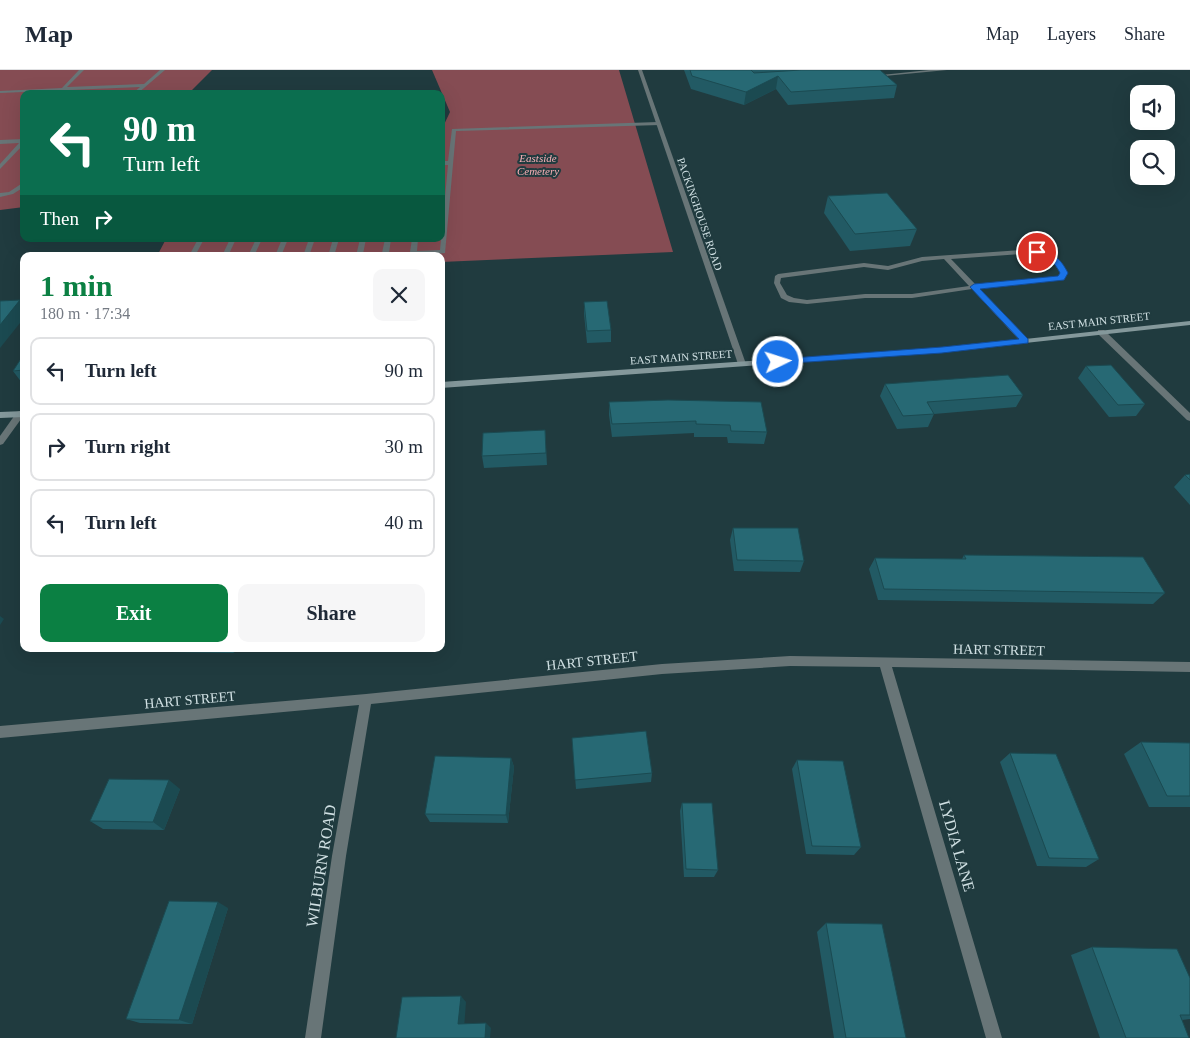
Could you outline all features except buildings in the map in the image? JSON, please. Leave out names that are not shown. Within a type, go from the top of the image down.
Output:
[{"type":"main road","name":"EAST MAIN STREET","points":[[445,385],[942,350],[1190,323]]},
{"type":"main road","points":[[0,415],[20,414]]},
{"type":"street","points":[[64,88],[82,70]]},
{"type":"street","points":[[139,90],[163,70]]},
{"type":"street","name":"PACKINGHOUSE ROAD","points":[[640,70],[742,364]]},
{"type":"street","points":[[864,77],[944,70]]},
{"type":"street","points":[[59,90],[64,88],[146,85]]},
{"type":"street","points":[[1,93],[20,92]]},
{"type":"street","points":[[445,230],[454,130],[658,124]]},
{"type":"street","points":[[0,142],[20,141]]},
{"type":"street","points":[[0,167],[20,143]]},
{"type":"street","points":[[445,163],[451,162]]},
{"type":"street","points":[[0,195],[12,193],[20,187]]},
{"type":"street","points":[[1037,252],[1049,255],[1060,263],[1064,273],[1061,278],[974,287],[912,296],[865,296],[807,302],[792,300],[784,296],[777,283],[778,276],[864,265],[888,268],[922,260],[1037,252]]},
{"type":"street","points":[[946,258],[1025,341]]},
{"type":"street","points":[[1101,332],[1190,418]]},
{"type":"street","points":[[0,442],[20,417]]},
{"type":"street","name":"HART STREET","points":[[0,732],[366,699],[662,669],[790,661],[885,664],[1190,666]]},
{"type":"street","name":"LYDIA LANE","points":[[885,664],[994,1038]]},
{"type":"street","name":"WILBURN ROAD","points":[[313,1038],[366,699]]},
{"type":"green space","points":[[0,70],[212,70],[192,90],[20,90],[20,208],[0,210]]},
{"type":"green space","name":"Eastside Cemetery","points":[[432,70],[619,70],[673,252],[445,262],[445,252],[159,252],[164,242],[445,242],[445,123],[450,112],[445,100],[445,90],[441,90]]},
{"type":"route","points":[[778,362],[942,350],[1025,341],[974,287],[1061,278],[1064,273],[1060,263],[1049,255],[1037,252]]}]
